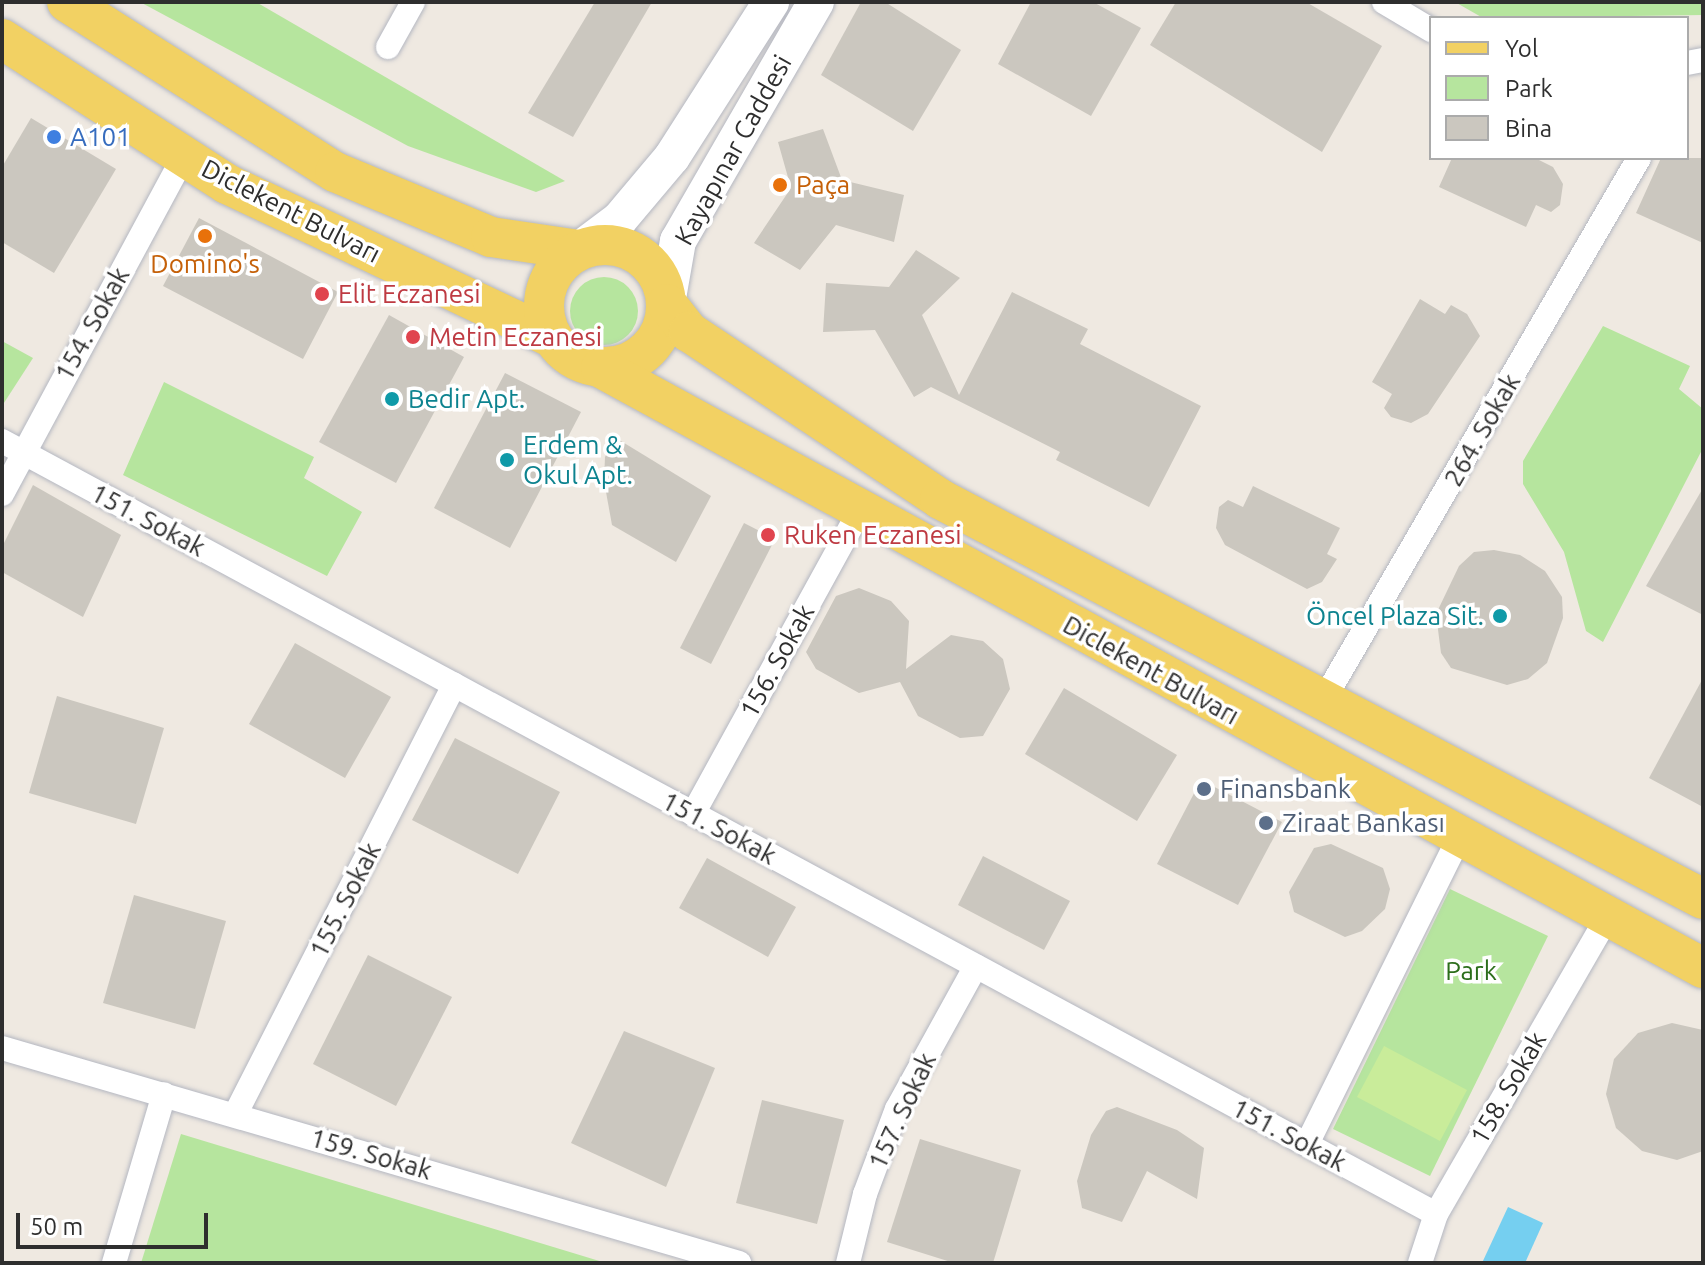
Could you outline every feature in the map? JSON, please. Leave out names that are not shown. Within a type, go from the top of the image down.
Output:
[{"type":"main road","points":[[67,2],[335,172],[491,237],[579,250],[598,244],[637,253],[653,267],[667,304],[664,325],[647,350],[621,365],[601,368],[564,353],[551,337],[544,318],[549,279],[579,250]]},
{"type":"main road","name":"Kayapınar Caddesi","points":[[579,250],[619,220],[672,157],[771,2]]},
{"type":"main road","name":"Kayapınar Caddesi","points":[[667,304],[678,241],[816,2]]},
{"type":"main road","name":"Diclekent Bulvarı","points":[[2,39],[227,184],[551,337]]},
{"type":"main road","name":"Diclekent Bulvarı","points":[[667,304],[689,332],[940,499],[1703,899]]},
{"type":"main road","name":"Diclekent Bulvarı","points":[[601,368],[861,508],[1458,840],[1703,968]]},
{"type":"street","points":[[388,47],[413,2]]},
{"type":"street","points":[[1384,2],[1429,29]]},
{"type":"street","name":"154. Sokak","points":[[2,494],[12,446],[184,156]]},
{"type":"street","name":"264. Sokak","points":[[1323,701],[1638,160]]},
{"type":"street","name":"151. Sokak","points":[[12,446],[1436,1214]]},
{"type":"street","name":"156. Sokak","points":[[693,814],[861,508]]},
{"type":"street","name":"155. Sokak","points":[[235,1115],[454,685]]},
{"type":"street","points":[[1307,1144],[1458,840]]},
{"type":"street","name":"158. Sokak","points":[[1420,1263],[1436,1214],[1607,918]]},
{"type":"street","name":"157. Sokak","points":[[848,1263],[865,1194],[897,1109],[976,966]]},
{"type":"street","name":"159. Sokak","points":[[2,1048],[235,1115],[702,1258],[739,1263]]},
{"type":"street","points":[[114,1263],[164,1094]]},
{"type":"green space","points":[[140,2],[256,2],[565,181],[536,192],[408,146]]},
{"type":"green space","points":[[1455,2],[1703,2],[1703,15],[1480,16]]},
{"type":"green space","points":[[611,277],[632,292],[638,311],[636,324],[628,335],[611,345],[597,345],[580,335],[572,324],[570,304],[580,287],[591,279]]},
{"type":"green space","points":[[1603,326],[1690,366],[1679,389],[1703,409],[1703,448],[1603,642],[1586,631],[1564,552],[1523,484],[1523,461]]},
{"type":"green space","points":[[2,341],[33,358],[2,406]]},
{"type":"green space","points":[[164,382],[314,457],[304,478],[362,512],[327,576],[123,475]]},
{"type":"green space","name":"Park","points":[[1450,889],[1548,936],[1430,1176],[1333,1129]]},
{"type":"green space","points":[[1384,1046],[1467,1090],[1440,1141],[1357,1097]]},
{"type":"green space","points":[[181,1134],[606,1263],[141,1263]]},
{"type":"water","points":[[1508,1207],[1543,1223],[1525,1263],[1482,1263]]},
{"type":"building","points":[[595,2],[652,2],[573,137],[528,113]]},
{"type":"building","points":[[861,2],[885,2],[961,50],[913,131],[821,75]]},
{"type":"building","points":[[1031,2],[1093,2],[1141,28],[1091,116],[998,64]]},
{"type":"building","points":[[1176,2],[1306,2],[1382,46],[1322,152],[1150,45]]},
{"type":"building","points":[[31,118],[116,169],[54,273],[2,242],[2,167]]},
{"type":"building","points":[[823,129],[842,180],[904,195],[894,242],[836,225],[800,270],[754,243],[791,188],[778,142]]},
{"type":"building","points":[[1703,158],[1703,243],[1636,213],[1660,160]]},
{"type":"building","points":[[1451,160],[1539,160],[1553,167],[1563,184],[1560,205],[1551,212],[1536,205],[1526,227],[1439,187]]},
{"type":"building","points":[[199,218],[338,292],[303,359],[163,286]]},
{"type":"building","points":[[916,250],[960,278],[922,315],[959,395],[1012,292],[1088,329],[1080,344],[1201,406],[1149,507],[1056,460],[1060,452],[931,387],[914,397],[875,330],[823,332],[826,283],[889,287]]},
{"type":"building","points":[[1420,299],[1445,314],[1451,305],[1467,314],[1480,336],[1428,414],[1411,423],[1391,417],[1384,408],[1392,394],[1372,382]]},
{"type":"building","name":"Bedir Apt.","points":[[389,315],[464,357],[396,483],[319,442]]},
{"type":"building","name":"Erdem & Okul Apt.","points":[[505,373],[581,412],[510,548],[434,508]]},
{"type":"building","points":[[616,438],[711,496],[676,562],[612,525],[604,481],[605,457]]},
{"type":"building","points":[[33,485],[121,535],[83,617],[2,572],[2,547]]},
{"type":"building","points":[[1253,486],[1340,528],[1327,554],[1337,559],[1322,582],[1307,589],[1225,545],[1216,528],[1219,507],[1228,500],[1243,507]]},
{"type":"building","points":[[1703,488],[1703,615],[1646,586]]},
{"type":"building","points":[[744,523],[775,539],[711,664],[680,648]]},
{"type":"building","name":"Öncel Plaza Sit.","points":[[1494,550],[1520,555],[1545,571],[1562,597],[1563,618],[1547,663],[1528,679],[1507,685],[1451,668],[1441,653],[1436,614],[1459,566],[1474,552]]},
{"type":"building","points":[[859,588],[891,601],[909,621],[906,669],[951,635],[983,641],[1003,659],[1010,689],[983,736],[960,738],[918,716],[900,682],[859,693],[816,669],[806,652],[836,596]]},
{"type":"building","points":[[295,643],[391,697],[345,778],[249,724]]},
{"type":"building","points":[[1703,678],[1703,807],[1649,778]]},
{"type":"building","points":[[1064,688],[1177,755],[1137,821],[1025,754]]},
{"type":"building","points":[[57,696],[164,728],[136,824],[29,793]]},
{"type":"building","points":[[455,738],[560,792],[518,874],[412,820]]},
{"type":"building","points":[[1201,780],[1282,822],[1238,905],[1157,864]]},
{"type":"building","points":[[1331,844],[1383,868],[1390,889],[1385,909],[1362,931],[1345,937],[1294,912],[1289,892],[1314,848]]},
{"type":"building","points":[[983,856],[1070,901],[1044,950],[958,905]]},
{"type":"building","points":[[707,858],[796,907],[768,957],[679,908]]},
{"type":"building","points":[[134,895],[226,921],[195,1029],[103,1003]]},
{"type":"building","points":[[368,955],[452,997],[396,1106],[313,1064]]},
{"type":"building","points":[[1672,1023],[1703,1030],[1703,1151],[1677,1160],[1642,1151],[1616,1128],[1606,1094],[1614,1059],[1638,1033]]},
{"type":"building","points":[[624,1031],[715,1068],[666,1187],[571,1143]]},
{"type":"building","points":[[762,1100],[844,1120],[817,1224],[736,1203]]},
{"type":"building","points":[[1117,1107],[1177,1130],[1204,1148],[1197,1199],[1147,1171],[1122,1222],[1082,1208],[1077,1181],[1091,1135],[1106,1111]]},
{"type":"building","points":[[920,1139],[1021,1170],[993,1263],[954,1263],[887,1242]]},
{"type":"place","name":"A101","points":[[54,137]]},
{"type":"place","name":"Paça","points":[[780,185]]},
{"type":"place","name":"Domino's","points":[[205,236]]},
{"type":"place","name":"Elit Eczanesi","points":[[322,294]]},
{"type":"place","name":"Metin Eczanesi","points":[[413,337]]},
{"type":"place","name":"Bedir Apt.","points":[[392,399]]},
{"type":"place","name":"Erdem & Okul Apt.","points":[[507,460]]},
{"type":"place","name":"Ruken Eczanesi","points":[[768,535]]},
{"type":"place","name":"Öncel Plaza Sit.","points":[[1500,616]]},
{"type":"place","name":"Finansbank","points":[[1204,789]]},
{"type":"place","name":"Ziraat Bankası","points":[[1266,823]]}]
